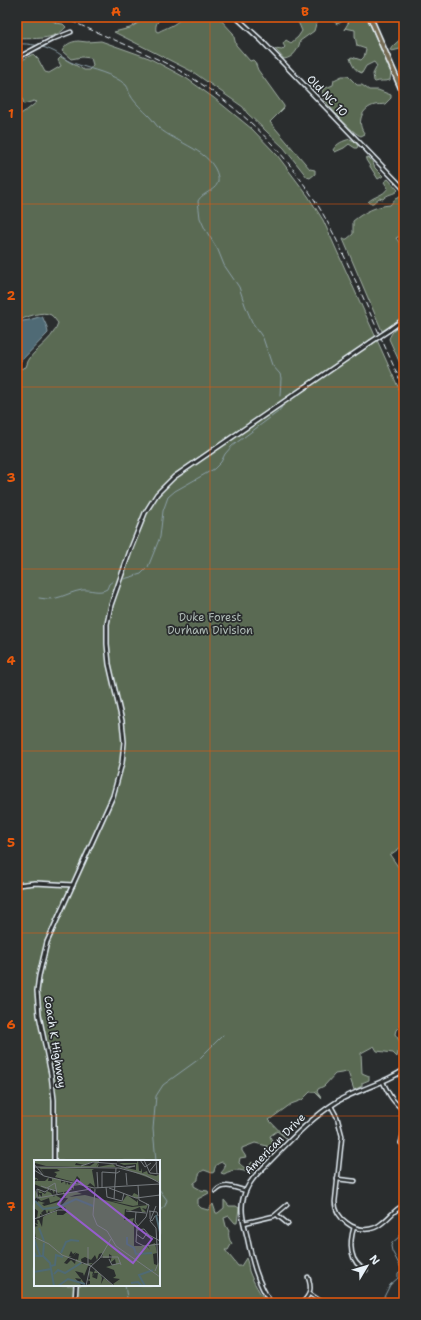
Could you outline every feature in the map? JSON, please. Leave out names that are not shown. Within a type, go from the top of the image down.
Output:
[{"type":"main road","points":[[370,17],[404,95]]},
{"type":"street","name":"Old NC 10","points":[[236,17],[258,37],[404,188]]},
{"type":"street","points":[[17,58],[71,32]]},
{"type":"street","name":"Coach K Highway","points":[[54,1160],[54,1095],[39,1015],[37,991],[44,951],[113,796],[121,769],[124,750],[123,728],[121,713],[109,664],[107,624],[116,590],[131,548],[149,506],[163,488],[180,472],[404,319]]},
{"type":"street","points":[[17,885],[35,883],[73,885]]},
{"type":"street","name":"American Drive","points":[[271,1303],[256,1274],[244,1223],[242,1206],[246,1191],[254,1177],[263,1168],[309,1123],[331,1106],[344,1098],[383,1082],[404,1070]]},
{"type":"street","points":[[383,1082],[392,1099],[404,1110]]},
{"type":"street","points":[[331,1106],[337,1117],[342,1136],[335,1202],[336,1209],[342,1220],[354,1227],[365,1229],[378,1226],[394,1211],[404,1205]]},
{"type":"street","points":[[401,1142],[404,1131]]},
{"type":"street","points":[[338,1179],[355,1181]]},
{"type":"street","points":[[216,1191],[219,1187],[224,1186],[246,1191]]},
{"type":"street","points":[[244,1223],[277,1214],[287,1205]]},
{"type":"street","points":[[277,1214],[288,1224]]},
{"type":"street","points":[[354,1227],[351,1240],[352,1252],[358,1265],[366,1270]]},
{"type":"street","points":[[302,1303],[310,1294],[311,1288],[308,1277]]},
{"type":"street","points":[[75,1303],[76,1286]]},
{"type":"street","points":[[310,1294],[323,1303]]},
{"type":"green space","points":[[17,17],[48,17],[56,23],[63,24],[66,27],[56,35],[50,37],[17,39]]},
{"type":"green space","points":[[147,17],[163,17],[156,25],[156,31],[158,32],[174,24],[182,17],[191,17],[191,19],[195,17],[219,17],[233,33],[236,45],[250,61],[253,60],[255,62],[258,70],[284,106],[284,108],[270,122],[310,169],[315,170],[315,174],[310,178],[307,177],[284,148],[247,113],[243,107],[193,72],[114,32],[130,28]]},
{"type":"green space","points":[[163,17],[171,17],[166,20]]},
{"type":"green space","points":[[296,17],[347,17],[337,24],[330,18],[323,18],[316,24],[314,31],[300,41],[295,53],[284,59],[275,49],[282,50],[285,47],[283,44],[286,40],[291,43],[302,31]]},
{"type":"green space","points":[[353,17],[367,17],[391,73],[390,80],[374,81],[373,74],[377,66],[374,62],[366,66],[362,73],[356,69],[350,58],[352,57],[361,60],[364,57],[366,49],[357,46],[355,30],[345,28]]},
{"type":"green space","points":[[404,33],[404,48],[392,51],[390,50],[401,39],[401,35]]},
{"type":"green space","name":"Duke Forest Durham Division","points":[[78,41],[101,41],[149,58],[186,78],[214,98],[252,129],[277,155],[308,196],[323,220],[404,400],[404,845],[390,855],[404,875],[404,1022],[396,1030],[395,1034],[403,1046],[398,1052],[397,1057],[393,1053],[377,1051],[374,1046],[361,1053],[362,1073],[369,1076],[369,1080],[362,1083],[362,1086],[354,1090],[348,1072],[335,1074],[324,1086],[318,1089],[317,1092],[322,1099],[315,1092],[310,1092],[302,1100],[291,1104],[269,1120],[286,1138],[277,1131],[270,1136],[275,1149],[270,1155],[268,1154],[267,1146],[255,1143],[242,1148],[242,1151],[246,1157],[240,1158],[239,1163],[245,1168],[247,1168],[252,1162],[256,1166],[250,1173],[237,1170],[224,1174],[221,1173],[225,1167],[224,1163],[222,1162],[216,1166],[214,1172],[212,1173],[204,1170],[201,1172],[198,1180],[194,1183],[194,1186],[201,1190],[208,1191],[209,1193],[198,1199],[198,1205],[201,1208],[208,1210],[213,1204],[216,1213],[218,1213],[224,1208],[224,1200],[229,1206],[236,1206],[239,1208],[237,1223],[235,1223],[229,1216],[224,1218],[229,1231],[229,1239],[232,1243],[228,1250],[225,1250],[238,1266],[241,1266],[246,1258],[249,1271],[267,1303],[17,1303],[17,370],[26,367],[28,361],[36,351],[51,337],[58,323],[51,315],[43,313],[29,316],[17,322],[17,116],[37,102],[34,101],[24,104],[22,98],[17,98],[17,63],[33,54],[38,59],[45,72],[49,73],[61,66],[58,60],[61,57],[84,70],[89,70],[93,65],[91,58],[82,57],[71,59],[62,51],[70,43]]},
{"type":"green space","points":[[342,76],[348,76],[357,85],[362,85],[369,90],[378,90],[391,95],[391,98],[385,104],[370,107],[363,113],[361,117],[361,126],[365,134],[361,136],[340,119],[322,96],[323,89],[333,85],[334,80]]},
{"type":"green space","points":[[350,139],[358,146],[357,148],[349,144],[335,152],[333,150],[338,144]]},
{"type":"green space","points":[[368,157],[372,161],[375,168],[383,176],[378,179],[366,160]]},
{"type":"green space","points":[[388,179],[398,190],[383,199],[379,198],[373,203],[369,203],[368,202],[370,200],[386,191],[388,188],[384,182]]},
{"type":"green space","points":[[404,195],[404,234],[396,238],[404,249],[404,317],[382,331],[343,239],[347,239],[353,234],[353,221],[357,218],[375,208],[390,205],[395,199]]},
{"type":"green space","points":[[404,322],[404,372],[389,339],[395,329]]},
{"type":"water","points":[[42,316],[48,333],[17,365],[17,322]]},
{"type":"waterway","points":[[17,44],[36,45],[46,48],[73,63],[102,72],[121,81],[127,86],[134,101],[159,128],[202,154],[215,168],[218,182],[214,188],[198,201],[200,218],[218,250],[224,265],[239,287],[252,322],[263,338],[272,365],[280,374],[280,396]]},
{"type":"waterway","points":[[124,579],[141,574],[148,567],[160,537],[163,511],[168,497],[175,491],[214,469],[232,446],[278,412],[282,407]]},
{"type":"waterway","points":[[39,598],[51,599],[82,590],[104,590],[107,589],[109,584],[113,581]]},
{"type":"waterway","points":[[404,990],[404,996]]},
{"type":"waterway","points":[[156,1160],[153,1129],[156,1096],[163,1085],[199,1059],[223,1035]]},
{"type":"waterway","points":[[160,1190],[167,1200],[165,1206],[160,1210]]},
{"type":"waterway","points":[[381,1303],[390,1285],[398,1278],[398,1273],[402,1270],[391,1246],[404,1229]]},
{"type":"waterway","points":[[125,1286],[127,1298],[131,1303]]},
{"type":"railway","points":[[63,17],[174,67],[222,98],[266,137],[291,167],[326,219],[404,389]]}]
